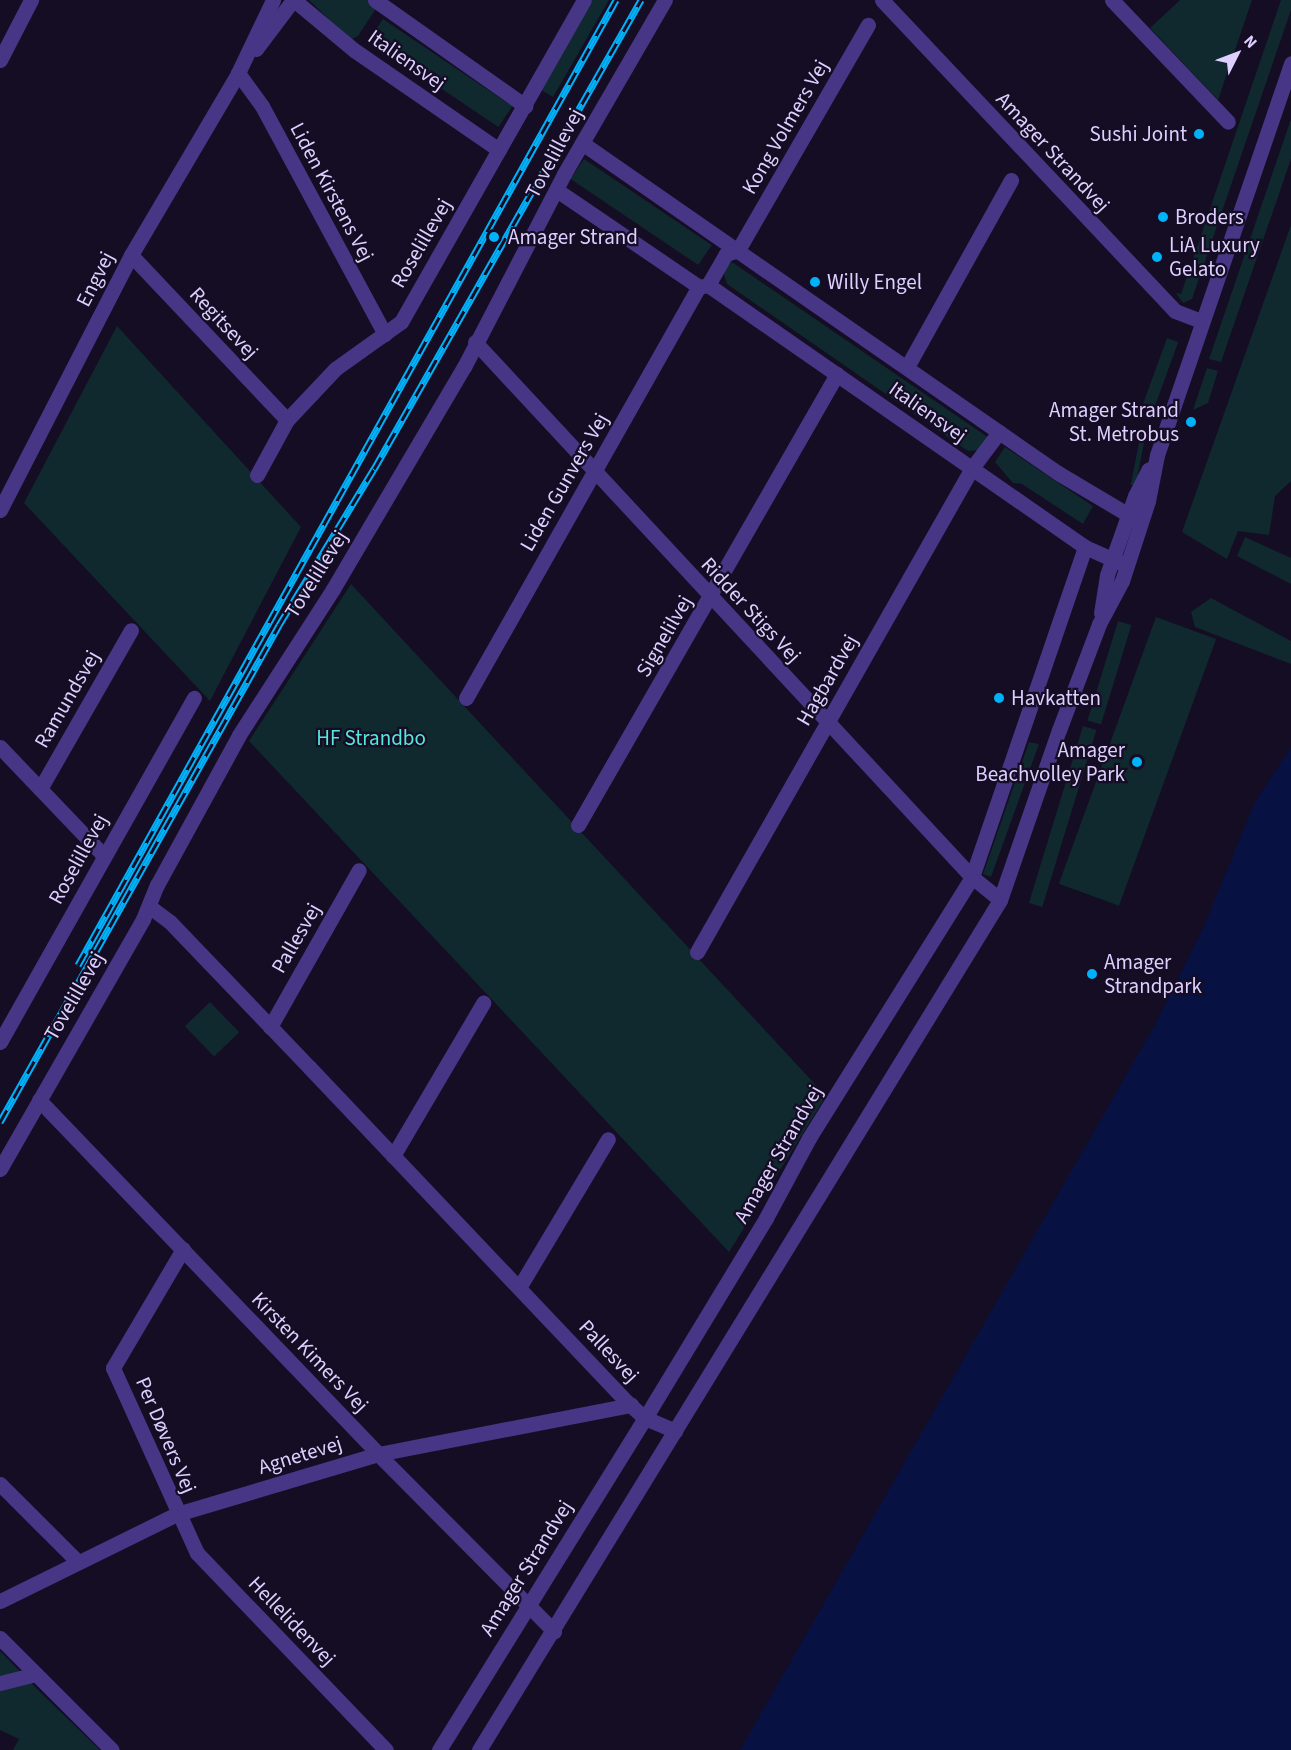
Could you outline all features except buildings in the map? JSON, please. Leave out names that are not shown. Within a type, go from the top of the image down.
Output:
[{"type":"street","points":[[0,60],[32,0]]},
{"type":"street","name":"Engvej","points":[[0,510],[131,255],[238,73],[273,0]]},
{"type":"street","name":"Engvej","points":[[238,73],[293,0]]},
{"type":"street","name":"Italiensvej","points":[[293,0],[354,50],[499,150]]},
{"type":"street","name":"Roselillevej","points":[[257,475],[287,420],[335,369],[401,322],[584,0]]},
{"type":"street","name":"Tovelillevej","points":[[0,1169],[150,907],[157,885],[239,735],[333,589],[475,342],[582,143],[664,0]]},
{"type":"street","name":"Amager Strandvej","points":[[882,0],[1175,311],[1201,321]]},
{"type":"street","points":[[1112,0],[1228,122]]},
{"type":"street","name":"Italiensvej","points":[[380,2],[525,106]]},
{"type":"street","name":"Kong Volmers Vej","points":[[738,250],[868,26]]},
{"type":"street","points":[[479,1750],[1000,900],[1099,624],[1291,63]]},
{"type":"street","name":"Liden Kirstens Vej","points":[[238,73],[262,106],[385,334]]},
{"type":"street","name":"Italiensvej","points":[[582,143],[999,432],[1134,520]]},
{"type":"street","points":[[907,367],[1011,180]]},
{"type":"street","name":"Italiensvej","points":[[558,191],[837,374],[1085,547],[1119,563]]},
{"type":"street","points":[[704,286],[726,255],[738,250]]},
{"type":"street","name":"Regitsevej","points":[[131,255],[287,420]]},
{"type":"street","name":"Liden Gunvers Vej","points":[[466,698],[595,471],[704,286]]},
{"type":"street","name":"Ridder Stigs Vej","points":[[475,342],[826,723],[972,878],[1000,900]]},
{"type":"street","name":"Signelilvej","points":[[578,825],[711,598],[837,374]]},
{"type":"street","name":"Hagbardvej","points":[[697,952],[972,468],[999,432]]},
{"type":"street","name":"Amager Strandvej","points":[[439,1750],[766,1218],[809,1138],[972,878],[1085,547]]},
{"type":"street","name":"Ramundsvej","points":[[40,789],[131,630]]},
{"type":"street","name":"Roselillevej","points":[[0,1042],[194,698]]},
{"type":"street","name":"Ramundsvej","points":[[0,747],[104,856]]},
{"type":"street","name":"Pallesvej","points":[[270,1027],[359,870]]},
{"type":"street","name":"Pallesvej","points":[[150,907],[170,922],[520,1286],[631,1405],[645,1418],[675,1431]]},
{"type":"street","points":[[393,1156],[483,1003]]},
{"type":"street","name":"Kirsten Kimers Vej","points":[[39,1100],[378,1454],[526,1606],[554,1631]]},
{"type":"street","points":[[520,1286],[608,1139]]},
{"type":"street","name":"Per Døvers Vej","points":[[177,1514],[113,1368],[183,1249]]},
{"type":"street","name":"Agnetevej","points":[[0,1600],[177,1514],[378,1454],[631,1405]]},
{"type":"street","points":[[0,1484],[78,1562]]},
{"type":"street","name":"Hellelidenvej","points":[[177,1514],[197,1553],[386,1750]]},
{"type":"street","points":[[0,1638],[112,1750]]},
{"type":"street","points":[[0,1683],[36,1674]]},
{"type":"green space","points":[[309,0],[367,0],[377,7],[358,36],[350,40]]},
{"type":"green space","points":[[592,0],[609,0],[553,97],[538,88]]},
{"type":"green space","points":[[1180,0],[1252,0],[1218,100],[1150,28]]},
{"type":"green space","points":[[1281,0],[1291,0],[1291,10],[1192,299],[1183,303],[1176,293],[1181,294]]},
{"type":"green space","points":[[383,19],[512,106],[498,127],[369,40]]},
{"type":"green space","points":[[1291,119],[1291,159],[1221,362],[1209,359]]},
{"type":"green space","points":[[584,159],[712,245],[698,265],[571,179]]},
{"type":"green space","points":[[1291,225],[1291,481],[1275,496],[1269,535],[1238,531],[1227,559],[1182,532]]},
{"type":"green space","points":[[732,262],[989,438],[980,450],[968,451],[727,284],[723,271]]},
{"type":"green space","points":[[117,326],[301,527],[210,701],[24,503]]},
{"type":"green space","points":[[1167,338],[1178,342],[1153,413],[1141,408]]},
{"type":"green space","points":[[1207,368],[1218,371],[1208,403],[1193,410]]},
{"type":"green space","points":[[1141,432],[1146,433],[1136,486],[1131,485]]},
{"type":"green space","points":[[1005,447],[1093,506],[1083,524],[1022,484],[1013,483],[995,462]]},
{"type":"green space","points":[[1245,537],[1291,558],[1291,584],[1237,556]]},
{"type":"green space","name":"HF Strandbo","points":[[351,584],[826,1096],[729,1252],[249,741]]},
{"type":"green space","points":[[1211,598],[1291,641],[1291,664],[1195,627],[1191,612]]},
{"type":"green space","name":"Amager Beachvolley Park","points":[[1156,617],[1216,639],[1119,906],[1059,884]]},
{"type":"green space","points":[[1118,621],[1131,625],[1101,725],[1088,720]]},
{"type":"green space","points":[[1083,726],[1096,730],[1042,907],[1029,903]]},
{"type":"green space","points":[[1029,742],[1039,744],[991,877],[983,874]]},
{"type":"green space","points":[[210,1002],[239,1032],[214,1057],[185,1026]]},
{"type":"green space","points":[[0,1651],[100,1750],[13,1750],[19,1739],[0,1730]]},
{"type":"shaded area","points":[[1291,747],[1291,1750],[740,1750],[1156,1023],[1204,926],[1255,802]]},
{"type":"railway","points":[[78,965],[616,0]]},
{"type":"railway","points":[[0,1122],[279,625],[374,469],[641,0]]},
{"type":"place","name":"Sushi Joint","points":[[1199,134]]},
{"type":"place","name":"Broders","points":[[1163,217]]},
{"type":"place","name":"Amager Strand","points":[[494,237]]},
{"type":"place","name":"LiA Luxury Gelato","points":[[1157,257]]},
{"type":"place","name":"Willy Engel","points":[[815,282]]},
{"type":"place","name":"Amager Strand St. Metrobus","points":[[1191,422]]},
{"type":"place","name":"Havkatten","points":[[999,698]]},
{"type":"place","name":"Amager Beachvolley Park","points":[[1137,762]]},
{"type":"place","name":"Amager Strandpark","points":[[1092,974]]}]
